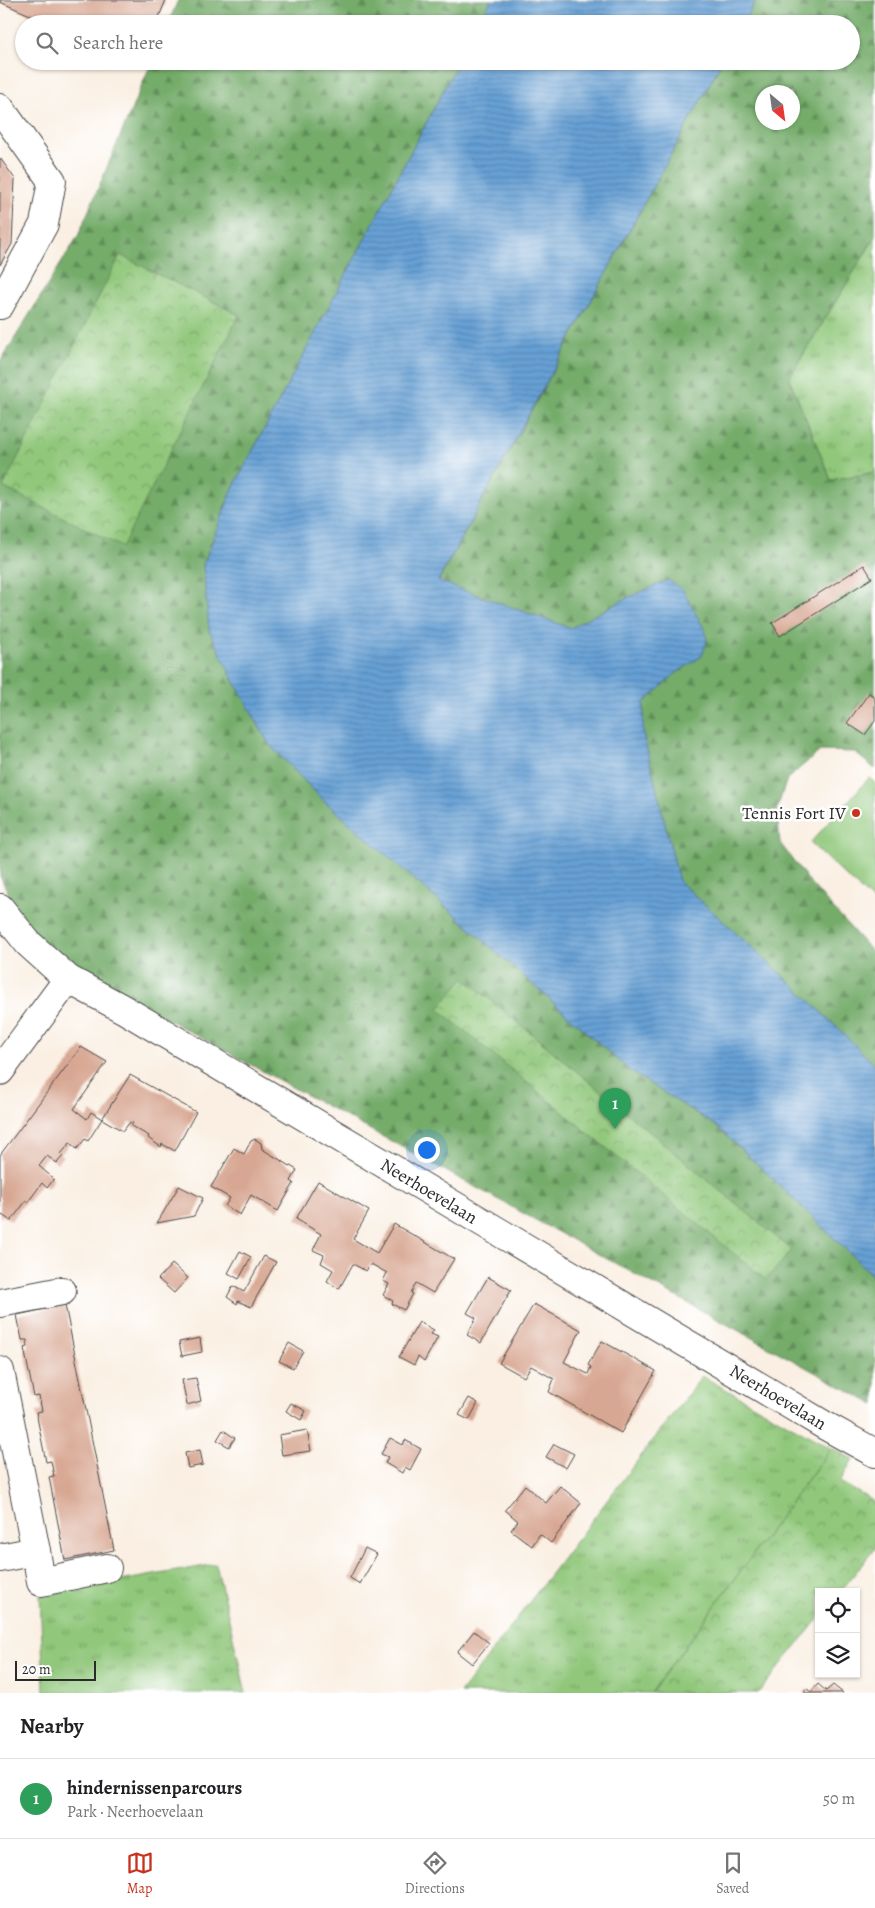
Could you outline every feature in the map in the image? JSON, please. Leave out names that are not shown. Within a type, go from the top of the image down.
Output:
[{"type":"street","points":[[0,108],[52,181],[44,224],[0,305]]},
{"type":"street","name":"Neerhoevelaan","points":[[0,908],[28,943],[68,979],[125,1010],[816,1420],[875,1453]]},
{"type":"street","points":[[0,1071],[68,979]]},
{"type":"street","points":[[0,1303],[62,1291]]},
{"type":"street","points":[[0,1371],[41,1582],[107,1568]]},
{"type":"street","points":[[0,1558],[36,1552]]},
{"type":"green space","points":[[178,0],[491,0],[484,15],[172,15]]},
{"type":"green space","points":[[756,0],[875,0],[875,237],[789,378],[831,480],[875,472],[875,769],[854,752],[820,751],[787,779],[777,809],[780,843],[812,885],[875,955],[875,1065],[805,996],[679,881],[643,733],[644,703],[675,674],[702,656],[627,598],[571,628],[438,582],[717,70],[860,70],[860,15],[748,15]]},
{"type":"green space","points":[[148,70],[454,70],[233,488],[203,565],[209,630],[232,677],[269,744],[323,800],[630,1071],[716,1126],[875,1278],[875,1405],[143,1006],[56,953],[33,933],[24,921],[0,876],[0,362],[78,236]]},
{"type":"green space","points":[[875,237],[875,472],[831,480],[789,378]]},
{"type":"green space","points":[[120,255],[239,315],[122,547],[3,487]]},
{"type":"green space","name":"Tennis Fort IV","points":[[869,778],[875,783],[875,903],[810,843]]},
{"type":"green space","points":[[464,978],[792,1250],[766,1280],[438,1009]]},
{"type":"green space","points":[[702,1376],[831,1448],[651,1693],[460,1693]]},
{"type":"green space","points":[[831,1448],[853,1459],[840,1482],[875,1502],[875,1548],[843,1588],[815,1588],[815,1623],[758,1693],[651,1693]]},
{"type":"green space","points":[[216,1564],[246,1693],[44,1693],[40,1595]]},
{"type":"water","points":[[491,0],[756,0],[748,15],[484,15]]},
{"type":"water","points":[[454,70],[717,70],[438,581],[570,628],[627,598],[668,580],[682,589],[705,630],[707,641],[702,656],[675,674],[644,703],[643,733],[679,881],[805,996],[875,1065],[875,1278],[716,1126],[630,1071],[323,800],[269,744],[232,677],[209,630],[203,565],[233,488]]},
{"type":"building","points":[[0,0],[166,0],[160,15],[30,15],[0,2]]},
{"type":"building","points":[[0,158],[15,179],[12,244],[0,265]]},
{"type":"building","points":[[864,565],[872,578],[780,636],[772,623]]},
{"type":"building","points":[[869,693],[875,697],[875,721],[865,735],[847,723]]},
{"type":"building","points":[[81,1047],[107,1062],[74,1109],[87,1119],[91,1112],[102,1119],[88,1141],[85,1139],[77,1149],[70,1143],[61,1154],[63,1156],[57,1163],[47,1156],[39,1166],[54,1179],[47,1188],[42,1183],[11,1221],[2,1215],[0,1218],[0,1155]]},
{"type":"building","points":[[130,1075],[196,1112],[175,1151],[162,1144],[161,1147],[148,1138],[149,1136],[131,1126],[133,1123],[130,1122],[123,1131],[102,1119]]},
{"type":"building","points":[[255,1139],[261,1143],[262,1149],[297,1170],[291,1181],[294,1183],[278,1211],[251,1195],[240,1215],[225,1206],[230,1198],[211,1187],[234,1148],[244,1154],[251,1141]]},
{"type":"building","points":[[318,1181],[369,1211],[353,1239],[377,1253],[394,1224],[454,1259],[433,1293],[416,1283],[411,1293],[413,1294],[404,1310],[392,1304],[393,1301],[383,1295],[389,1284],[383,1281],[387,1273],[371,1264],[366,1271],[353,1264],[339,1289],[327,1281],[333,1270],[321,1263],[324,1255],[313,1250],[321,1234],[296,1219]]},
{"type":"building","points":[[179,1186],[203,1198],[194,1216],[157,1223]]},
{"type":"building","points":[[240,1251],[251,1257],[239,1279],[228,1273]]},
{"type":"building","points":[[264,1256],[276,1262],[251,1307],[238,1301],[237,1304],[227,1297],[233,1286],[244,1292]]},
{"type":"building","points":[[172,1264],[188,1278],[174,1293],[158,1279]]},
{"type":"building","points":[[488,1277],[511,1290],[481,1343],[467,1335],[476,1318],[467,1313]]},
{"type":"building","points":[[534,1304],[581,1330],[564,1362],[588,1374],[591,1367],[588,1365],[602,1341],[656,1371],[621,1433],[549,1392],[554,1379],[531,1366],[524,1377],[499,1363]]},
{"type":"building","points":[[65,1305],[114,1550],[65,1560],[49,1477],[54,1476],[51,1461],[46,1462],[36,1412],[42,1411],[39,1396],[34,1397],[24,1348],[28,1347],[27,1340],[22,1340],[17,1315]]},
{"type":"building","points":[[419,1322],[434,1330],[431,1334],[438,1337],[424,1362],[418,1357],[414,1365],[399,1357]]},
{"type":"building","points":[[200,1338],[202,1352],[182,1356],[179,1342]]},
{"type":"building","points":[[289,1343],[303,1351],[293,1368],[279,1361]]},
{"type":"building","points":[[196,1378],[201,1401],[187,1405],[182,1380]]},
{"type":"building","points":[[469,1398],[478,1403],[469,1420],[459,1415]]},
{"type":"building","points":[[291,1403],[306,1411],[301,1420],[286,1411]]},
{"type":"building","points":[[223,1430],[235,1438],[229,1447],[217,1440]]},
{"type":"building","points":[[307,1430],[311,1451],[282,1455],[279,1435]]},
{"type":"building","points":[[390,1438],[403,1445],[405,1440],[421,1449],[410,1470],[405,1467],[402,1473],[385,1463],[388,1457],[381,1454]]},
{"type":"building","points":[[554,1444],[574,1454],[566,1468],[546,1457]]},
{"type":"building","points":[[200,1450],[203,1465],[188,1468],[185,1453]]},
{"type":"building","points":[[525,1485],[546,1503],[560,1486],[581,1503],[551,1543],[540,1534],[532,1546],[511,1530],[518,1521],[505,1510]]},
{"type":"building","points":[[365,1548],[377,1554],[360,1584],[350,1578]]},
{"type":"building","points":[[474,1631],[489,1643],[472,1664],[457,1652]]},
{"type":"building","points":[[818,1684],[826,1691],[833,1685],[843,1693],[803,1693],[807,1689],[811,1692]]},
{"type":"place","name":"Tennis Fort IV","points":[[856,813]]},
{"type":"place","name":"hindernissenparcours","points":[[615,1129]]}]
